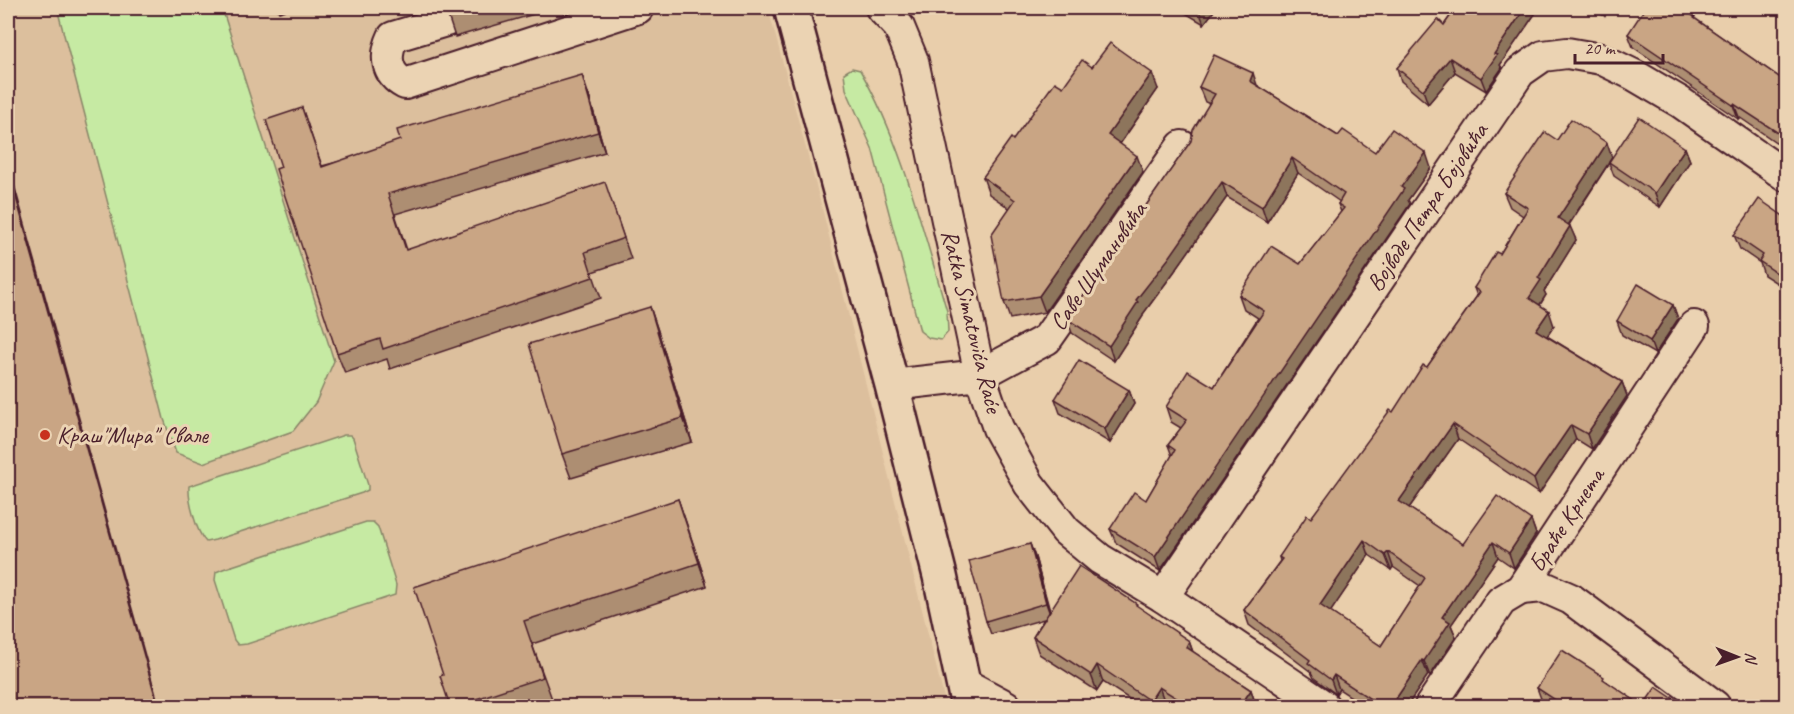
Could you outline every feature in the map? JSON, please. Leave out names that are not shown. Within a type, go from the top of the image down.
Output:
[{"type":"main road","points":[[791,8],[892,385],[940,576],[965,694]]},
{"type":"street","points":[[446,21],[393,37],[388,46],[386,59],[398,81],[405,84],[638,8]]},
{"type":"street","name":"Ratka Simatovića Raće","points":[[881,8],[899,27],[913,61],[980,375],[998,428],[1029,484],[1066,531],[1100,559],[1163,597],[1324,706]]},
{"type":"street","name":"Војводе Петра Бојовића","points":[[1163,597],[1520,72],[1543,56],[1568,53],[1600,58],[1635,75],[1680,102],[1786,176]]},
{"type":"street","name":"Саве Шумановића","points":[[892,385],[980,375],[1047,339],[1182,146]]},
{"type":"street","name":"Браће Крнета","points":[[1430,706],[1501,602],[1521,589],[1694,326]]},
{"type":"street","points":[[1521,589],[1544,587],[1571,599],[1715,706]]},
{"type":"street","points":[[965,694],[1006,706]]},
{"type":"shaded area","points":[[8,8],[57,8],[164,419],[334,361],[222,8],[768,8],[822,208],[946,706],[8,706]]},
{"type":"green space","points":[[57,8],[222,8],[334,361],[316,402],[293,431],[203,463],[176,453],[164,419]]},
{"type":"green space","points":[[852,68],[860,70],[875,98],[900,157],[947,311],[948,332],[941,340],[929,338],[920,331],[872,148],[846,89],[844,73]]},
{"type":"green space","points":[[344,435],[350,435],[353,438],[368,490],[215,540],[206,542],[202,537],[193,516],[189,486]]},
{"type":"green space","points":[[366,522],[373,522],[378,527],[396,585],[395,595],[238,645],[234,640],[215,580],[216,572]]},
{"type":"building","points":[[452,8],[472,8],[447,15]]},
{"type":"building","points":[[1456,8],[1525,8],[1481,78],[1450,58],[1423,90],[1397,68],[1438,19],[1444,25]]},
{"type":"building","points":[[1645,8],[1681,8],[1786,82],[1786,138],[1628,34]]},
{"type":"building","points":[[1110,43],[1152,73],[1108,135],[1137,156],[1039,296],[1004,302],[991,235],[1015,200],[983,177],[1055,82],[1063,87],[1082,60],[1092,67]]},
{"type":"building","points":[[1214,55],[1253,73],[1250,81],[1338,136],[1343,130],[1375,152],[1392,129],[1426,153],[1401,187],[1404,189],[1155,557],[1110,529],[1134,492],[1146,500],[1175,450],[1168,445],[1187,420],[1166,407],[1188,371],[1214,387],[1264,311],[1239,295],[1271,246],[1300,264],[1344,208],[1338,204],[1344,194],[1292,158],[1262,207],[1222,182],[1169,258],[1136,300],[1138,302],[1109,346],[1067,319],[1191,141],[1193,130],[1215,94],[1199,87]]},
{"type":"building","points":[[582,75],[598,132],[388,194],[406,250],[605,182],[624,238],[585,252],[593,277],[383,349],[380,339],[337,353],[276,169],[281,167],[266,120],[302,108],[322,167],[400,140],[397,130]]},
{"type":"building","points":[[1639,117],[1685,148],[1655,193],[1609,162]]},
{"type":"building","points":[[1571,119],[1607,143],[1558,218],[1570,226],[1538,278],[1541,280],[1529,298],[1549,311],[1536,330],[1622,382],[1587,434],[1571,425],[1534,479],[1453,424],[1399,501],[1463,544],[1497,496],[1531,520],[1509,553],[1493,542],[1442,617],[1450,622],[1424,661],[1422,660],[1391,706],[1381,706],[1334,675],[1331,680],[1308,663],[1310,660],[1244,610],[1282,559],[1279,557],[1307,515],[1311,518],[1390,410],[1393,412],[1423,365],[1427,367],[1480,292],[1474,288],[1496,252],[1500,254],[1528,208],[1504,193],[1545,132],[1557,140]],"holes":[[[1364,540],[1385,555],[1388,552],[1425,578],[1381,646],[1320,605]]]},
{"type":"building","name":"Краш\"Мира\" Свале","points":[[8,169],[158,706],[8,706]]},
{"type":"building","points":[[1759,199],[1786,218],[1786,279],[1759,261],[1763,255],[1734,235]]},
{"type":"building","points":[[1638,284],[1673,305],[1650,341],[1617,321]]},
{"type":"building","points":[[650,307],[683,418],[562,454],[529,344]]},
{"type":"building","points":[[1079,360],[1129,390],[1105,429],[1055,399]]},
{"type":"building","points":[[678,499],[699,563],[524,621],[543,677],[473,700],[475,706],[450,706],[440,676],[443,675],[414,587]]},
{"type":"building","points":[[1030,544],[1046,603],[986,621],[969,561]]},
{"type":"building","points":[[1079,566],[1189,641],[1186,647],[1251,690],[1240,706],[1189,706],[1159,687],[1150,701],[1097,665],[1091,675],[1033,637]]},
{"type":"building","points":[[1562,650],[1643,706],[1554,706],[1557,701],[1537,688]]},
{"type":"building","points":[[1656,687],[1684,706],[1643,706]]},
{"type":"place","name":"Краш\"Мира\" Свале","points":[[45,435]]}]
